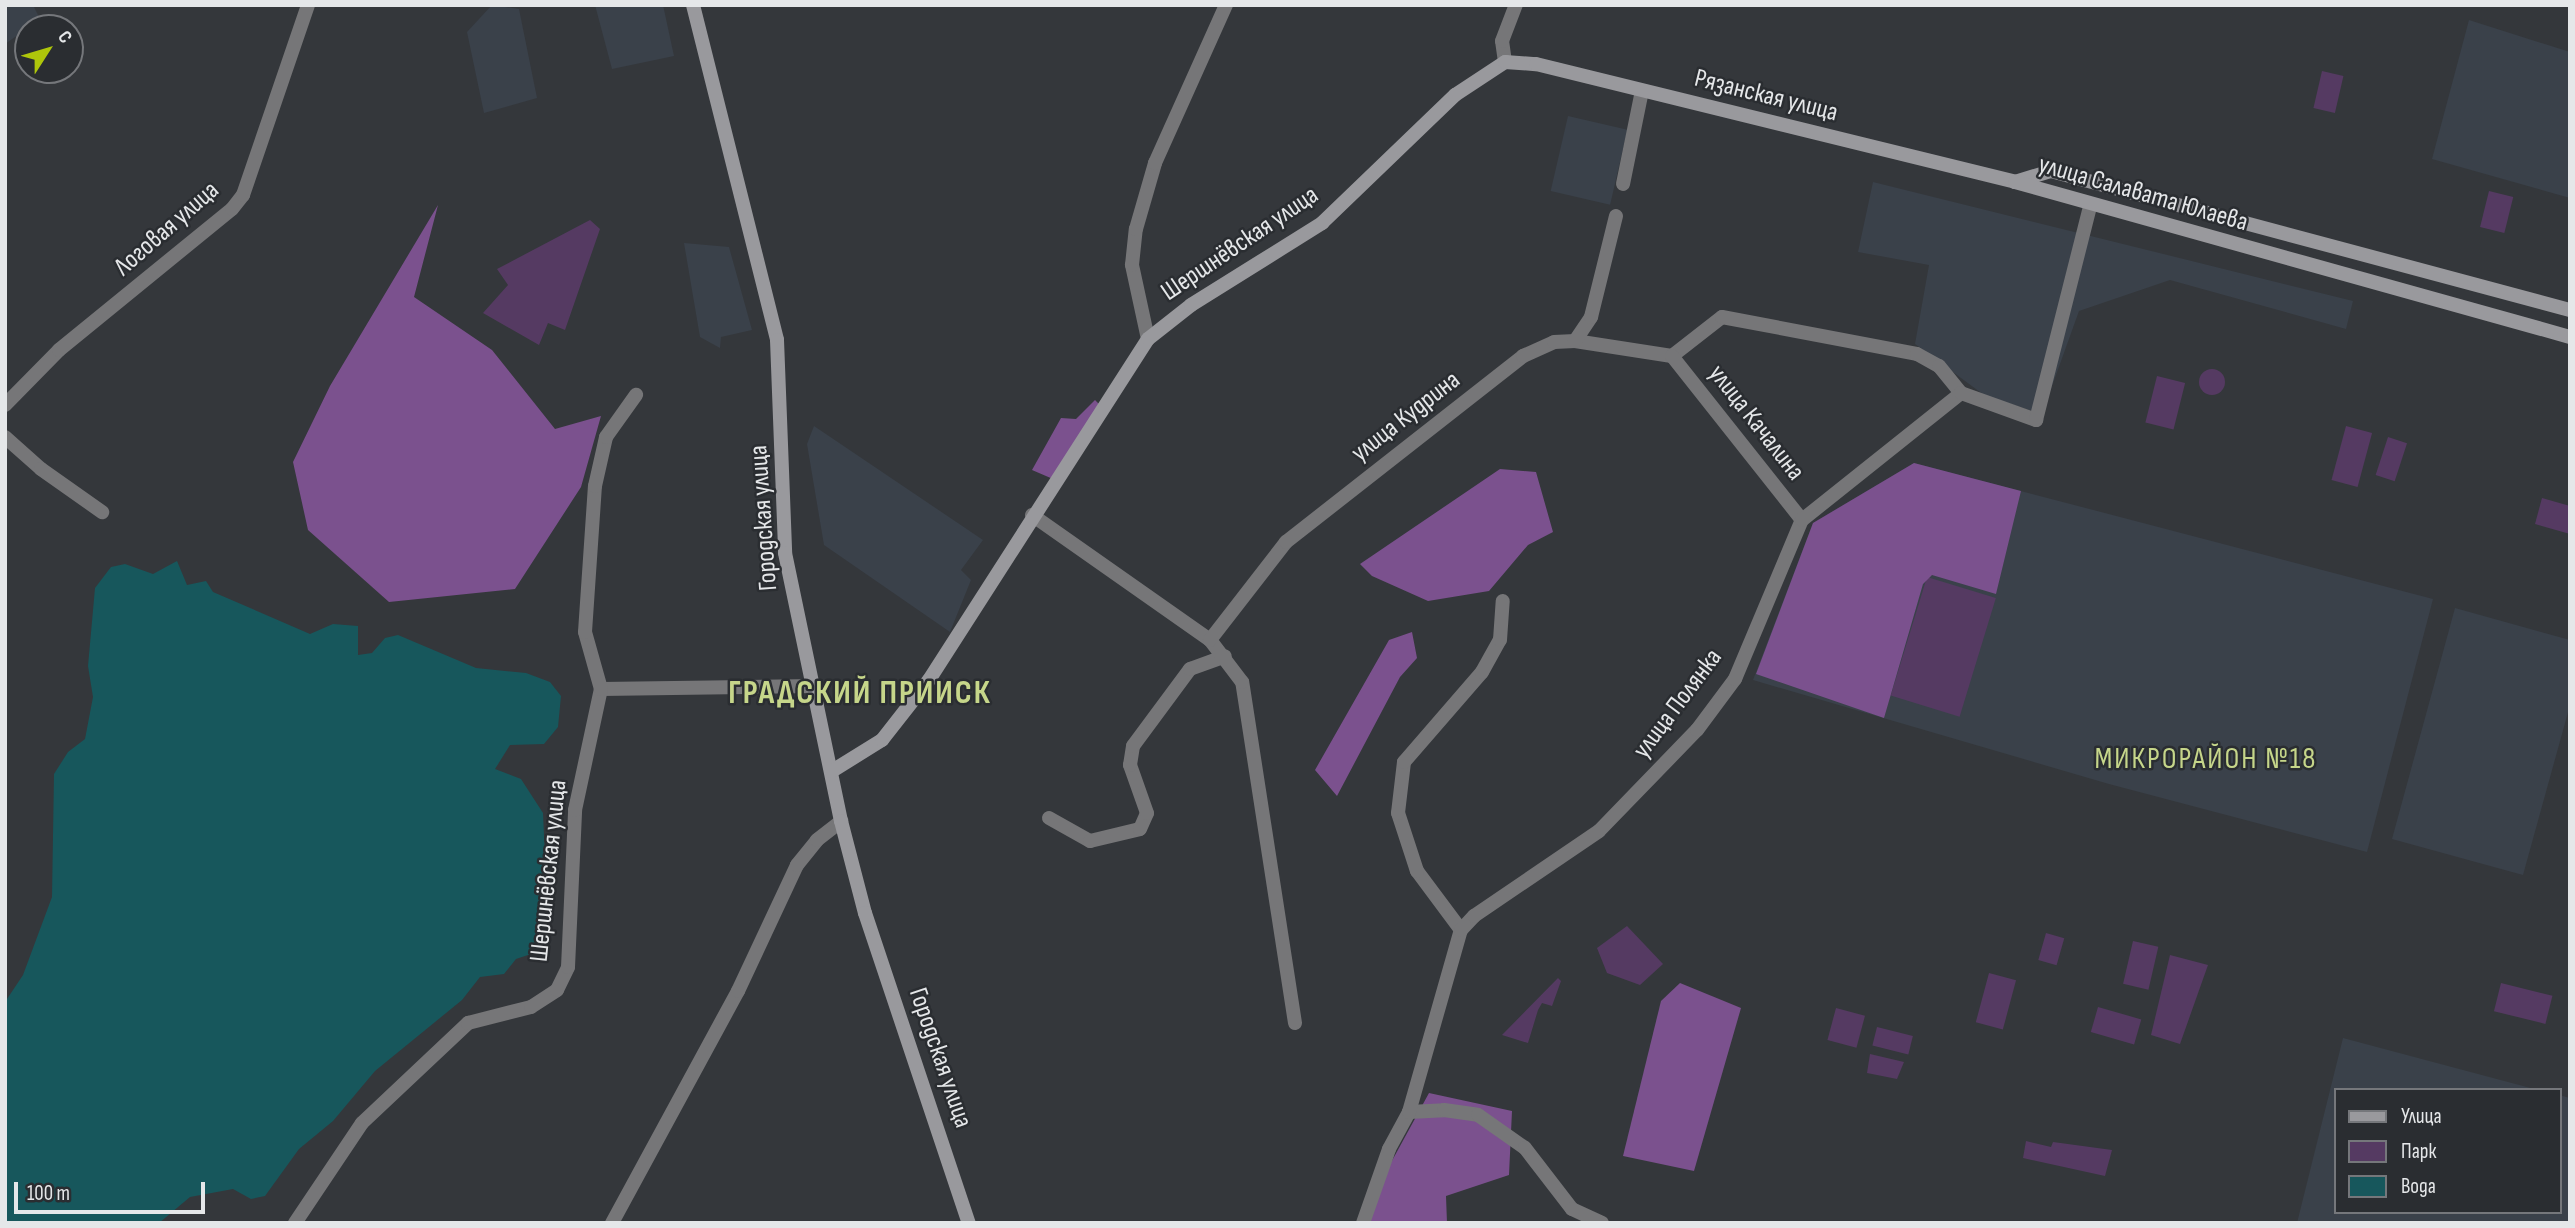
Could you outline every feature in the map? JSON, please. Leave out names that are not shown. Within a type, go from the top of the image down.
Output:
[{"type":"street","name":"Логовая улица","points":[[6,404],[59,351],[232,209],[243,195],[308,5]]},
{"type":"street","name":"Городская улица","points":[[693,5],[777,340],[786,553],[816,686],[841,821],[865,913],[970,1223]]},
{"type":"street","points":[[1148,340],[1132,265],[1136,229],[1155,163],[1226,5]]},
{"type":"street","points":[[1505,62],[1502,41],[1516,5]]},
{"type":"street","name":"Шершнёвская улица","points":[[832,771],[892,730],[929,680],[1032,515],[1090,435],[1148,340],[1191,305],[1322,223],[1455,95],[1505,62]]},
{"type":"street","name":"Рязанская улица","points":[[1505,62],[1536,64],[2015,182]]},
{"type":"street","points":[[1623,184],[1642,91]]},
{"type":"street","name":"улица Салавата Юлаева","points":[[2015,182],[2051,172],[2570,310]]},
{"type":"street","name":"улица Салавата Юлаева","points":[[2015,182],[2091,206],[2570,337]]},
{"type":"street","points":[[1616,216],[1591,317],[1574,341],[1672,356],[1722,317],[1917,354],[1938,366],[1961,393],[2036,420],[2097,183]]},
{"type":"street","points":[[2202,237],[2208,212]]},
{"type":"street","points":[[2418,296],[2424,272]]},
{"type":"street","points":[[1591,317],[1602,346]]},
{"type":"street","name":"улица Кудрина","points":[[1210,640],[1286,542],[1523,356],[1555,342],[1574,341]]},
{"type":"street","name":"улица Качалина","points":[[1672,356],[1802,520]]},
{"type":"street","name":"улица Полянка","points":[[1461,930],[1599,831],[1683,746],[1735,679],[1802,520],[1961,393]]},
{"type":"street","name":"Шершнёвская улица","points":[[295,1223],[362,1123],[468,1023],[531,1007],[557,990],[568,967],[575,810],[601,689],[584,632],[594,486],[606,437],[636,395]]},
{"type":"street","points":[[5,437],[41,469],[102,512]]},
{"type":"street","points":[[1032,515],[1210,640],[1225,656],[1242,682],[1295,1023]]},
{"type":"street","points":[[1363,1223],[1389,1149],[1409,1112],[1461,930],[1417,871],[1398,813],[1404,762],[1482,672],[1500,640],[1503,601]]},
{"type":"street","points":[[1049,818],[1090,841],[1140,829],[1147,813],[1130,765],[1133,746],[1190,669],[1225,656]]},
{"type":"street","points":[[601,689],[816,686]]},
{"type":"street","points":[[612,1223],[738,990],[797,865],[817,840],[841,821]]},
{"type":"street","points":[[1409,1112],[1444,1110],[1478,1115],[1525,1148],[1572,1209],[1602,1223]]},
{"type":"shaded area","points":[[5,5],[33,5],[38,14],[14,14],[14,38],[5,44]]},
{"type":"shaded area","points":[[492,5],[519,9],[537,98],[484,113],[467,32]]},
{"type":"shaded area","points":[[595,5],[663,5],[674,56],[612,69]]},
{"type":"shaded area","points":[[2469,20],[2570,52],[2570,198],[2432,159]]},
{"type":"shaded area","points":[[1568,116],[1627,130],[1610,205],[1551,191]]},
{"type":"shaded area","points":[[1873,182],[2353,301],[2346,329],[2170,280],[2079,311],[2042,414],[1984,395],[1915,344],[1929,265],[1858,252]]},
{"type":"shaded area","points":[[438,205],[414,297],[492,350],[555,429],[601,416],[581,487],[515,589],[389,602],[308,530],[293,462],[330,386]]},
{"type":"shaded area","points":[[684,243],[729,247],[752,330],[721,337],[720,348],[700,337]]},
{"type":"shaded area","points":[[1095,400],[1102,407],[1053,479],[1032,470],[1061,418],[1076,419]]},
{"type":"shaded area","points":[[814,426],[983,540],[961,570],[971,580],[950,632],[824,545],[807,444]]},
{"type":"shaded area","points":[[1914,463],[2433,599],[2367,852],[2109,784],[1753,680],[1813,523]]},
{"type":"shaded area","points":[[1914,463],[2021,491],[1996,594],[1932,575],[1923,584],[1884,718],[1756,674],[1813,523]]},
{"type":"shaded area","points":[[1500,469],[1536,472],[1553,532],[1528,545],[1489,591],[1428,601],[1372,576],[1360,564]]},
{"type":"shaded area","points":[[2455,608],[2570,640],[2570,705],[2523,875],[2392,839]]},
{"type":"shaded area","points":[[1412,632],[1417,658],[1400,677],[1337,796],[1315,770],[1389,640]]},
{"type":"shaded area","points":[[1680,983],[1741,1008],[1694,1171],[1623,1156],[1661,1001]]},
{"type":"shaded area","points":[[2343,1038],[2530,1088],[2334,1088],[2334,1214],[2561,1214],[2561,1096],[2570,1098],[2570,1223],[2297,1223]]},
{"type":"shaded area","points":[[1429,1093],[1512,1111],[1509,1175],[1446,1196],[1447,1223],[1366,1223],[1364,1212]]},
{"type":"green space","points":[[2322,71],[2343,76],[2335,113],[2313,108]]},
{"type":"green space","points":[[2489,191],[2513,197],[2504,233],[2480,227]]},
{"type":"green space","points":[[590,220],[600,229],[565,330],[548,323],[539,345],[483,313],[508,285],[497,269]]},
{"type":"green space","points":[[2212,369],[2221,373],[2225,382],[2221,391],[2212,395],[2203,391],[2199,382],[2203,373]]},
{"type":"green space","points":[[2157,376],[2185,383],[2174,430],[2145,423]]},
{"type":"green space","points":[[2346,426],[2372,433],[2358,487],[2332,480]]},
{"type":"green space","points":[[2388,437],[2407,443],[2395,481],[2376,475]]},
{"type":"green space","points":[[2542,498],[2570,506],[2570,534],[2535,524]]},
{"type":"green space","points":[[1927,577],[1996,598],[1960,717],[1891,696]]},
{"type":"green space","points":[[1627,926],[1663,964],[1640,985],[1607,973],[1597,948]]},
{"type":"green space","points":[[2046,933],[2064,938],[2057,965],[2038,960]]},
{"type":"green space","points":[[2133,941],[2158,947],[2148,990],[2123,984]]},
{"type":"green space","points":[[2170,955],[2208,965],[2180,1044],[2151,1035]]},
{"type":"green space","points":[[1989,973],[2016,980],[2003,1030],[1976,1022]]},
{"type":"green space","points":[[1558,978],[1561,981],[1552,1006],[1542,1003],[1528,1043],[1502,1035]]},
{"type":"green space","points":[[2501,983],[2552,996],[2545,1024],[2494,1011]]},
{"type":"green space","points":[[2098,1007],[2141,1019],[2134,1044],[2091,1032]]},
{"type":"green space","points":[[1836,1008],[1865,1016],[1856,1048],[1827,1040]]},
{"type":"green space","points":[[1877,1027],[1913,1036],[1908,1054],[1872,1045]]},
{"type":"green space","points":[[1870,1054],[1904,1062],[1897,1079],[1867,1073]]},
{"type":"green space","points":[[2026,1141],[2051,1147],[2053,1142],[2112,1150],[2105,1176],[2023,1158]]},
{"type":"water","points":[[177,561],[187,585],[206,581],[213,592],[310,634],[333,624],[358,626],[358,655],[372,653],[385,638],[398,635],[476,668],[526,673],[550,682],[561,696],[558,727],[544,744],[510,745],[495,769],[521,779],[543,813],[549,948],[516,959],[504,974],[480,977],[462,1000],[375,1071],[333,1121],[299,1149],[265,1196],[251,1199],[233,1189],[190,1197],[159,1223],[5,1223],[5,1002],[23,975],[52,897],[54,774],[68,752],[85,739],[93,697],[88,666],[95,588],[111,567],[125,564],[153,574]]},
{"type":"district","name":"ГРАДСКИЙ ПРИИСК","points":[[860,694]]},
{"type":"district","name":"МИКРОРАЙОН №18","points":[[2206,759]]}]
